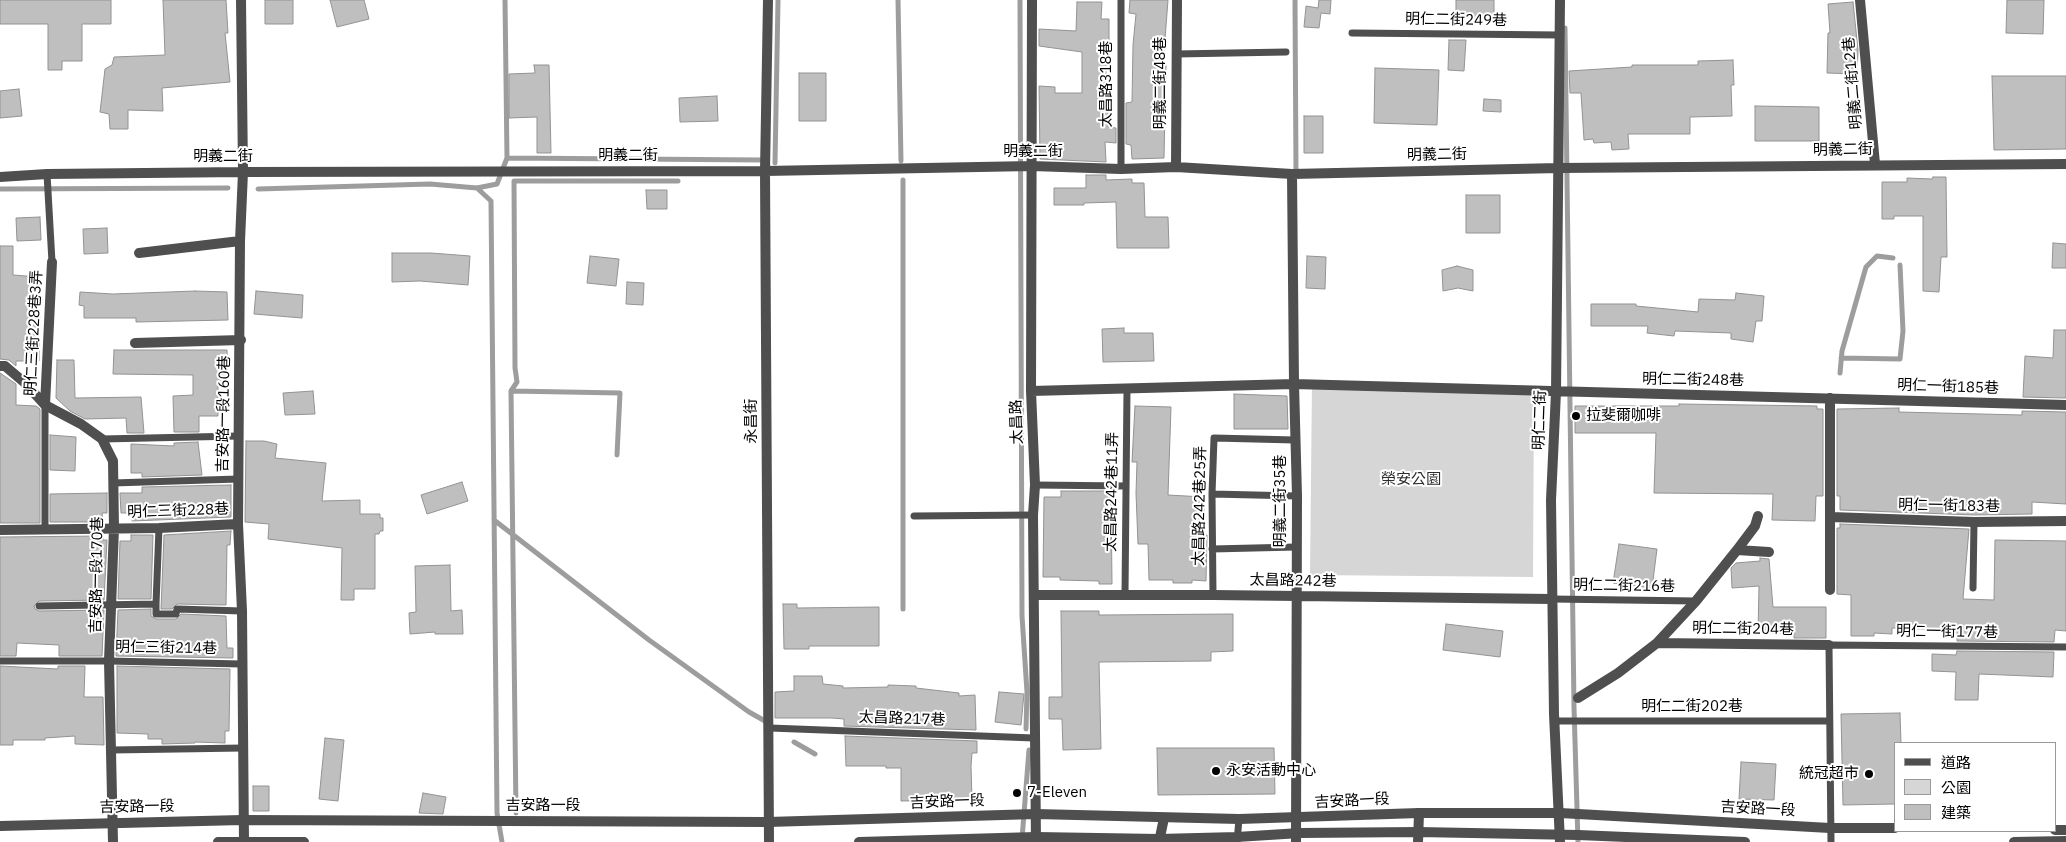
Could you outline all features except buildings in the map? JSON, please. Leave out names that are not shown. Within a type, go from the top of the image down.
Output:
[{"type":"street","name":"吉安路一段160巷","points":[[241,0],[243,172],[240,241],[238,524],[242,611],[242,824],[244,842]]},
{"type":"street","name":"永昌街","points":[[768,0],[765,171],[770,728],[769,842]]},
{"type":"street","name":"太昌路","points":[[1032,0],[1031,391],[1035,486],[1033,516],[1036,839]]},
{"type":"street","name":"明義二街48巷","points":[[1176,167],[1177,0]]},
{"type":"street","name":"明仁二街","points":[[1560,0],[1556,392],[1551,500],[1555,721],[1560,839]]},
{"type":"street","name":"明義二街12巷","points":[[1860,0],[1875,164]]},
{"type":"street","name":"明義二街","points":[[0,177],[48,174],[765,171],[1032,166],[1176,167],[1292,174],[1559,168],[1875,164],[2066,164]]},
{"type":"street","name":"明義二街35巷","points":[[1292,174],[1297,496],[1296,831]]},
{"type":"street","points":[[139,253],[240,241]]},
{"type":"street","name":"明仁三街228巷3弄","points":[[45,405],[52,262]]},
{"type":"street","points":[[135,343],[240,340]]},
{"type":"street","name":"吉安路一段170巷","points":[[0,366],[5,366],[25,383],[45,405],[81,424],[102,439],[113,462],[114,528],[109,661],[112,750],[112,842]]},
{"type":"street","name":"明仁二街248巷","points":[[1031,391],[1294,384],[1830,398]]},
{"type":"street","points":[[1830,398],[1830,590]]},
{"type":"street","name":"明仁一街185巷","points":[[1830,398],[2066,405]]},
{"type":"street","name":"明仁二街204巷","points":[[1578,698],[1618,673],[1657,643],[1696,601],[1738,550],[1755,526],[1758,516]]},
{"type":"street","name":"明仁一街183巷","points":[[1831,517],[1974,522],[2066,522]]},
{"type":"street","name":"明仁三街228巷","points":[[0,530],[159,528],[238,524]]},
{"type":"street","points":[[1738,550],[1769,552]]},
{"type":"street","name":"太昌路242巷","points":[[1034,595],[1125,594],[1552,600]]},
{"type":"street","name":"明仁二街204巷","points":[[1657,643],[1828,645]]},
{"type":"street","name":"吉安路一段","points":[[860,842],[1036,839],[1237,840],[1419,814],[1560,813],[1830,828],[1894,828]]},
{"type":"street","name":"吉安路一段","points":[[0,826],[113,822],[242,824],[768,822],[1036,814],[1239,819],[1296,831],[1418,837],[1560,839],[1578,835],[1745,842]]},
{"type":"street","points":[[1418,837],[1419,814]]},
{"type":"street","points":[[1159,840],[1164,818]]},
{"type":"street","points":[[2014,842],[2066,841]]},
{"type":"street","points":[[218,842],[304,842]]},
{"type":"lane","name":"太昌路318巷","points":[[1121,0],[1121,168]]},
{"type":"lane","name":"明仁二街249巷","points":[[1352,33],[1560,35]]},
{"type":"lane","points":[[1176,54],[1286,52]]},
{"type":"lane","points":[[48,174],[52,262]]},
{"type":"lane","name":"太昌路242巷11弄","points":[[1125,594],[1127,389]]},
{"type":"lane","points":[[45,405],[45,528]]},
{"type":"lane","points":[[102,439],[239,436]]},
{"type":"lane","name":"太昌路242巷25弄","points":[[1213,595],[1212,494],[1214,438],[1295,440]]},
{"type":"lane","points":[[113,483],[238,479]]},
{"type":"lane","points":[[1035,486],[1126,486]]},
{"type":"lane","points":[[1212,494],[1297,496]]},
{"type":"lane","points":[[914,516],[1033,516]]},
{"type":"lane","points":[[1973,588],[1974,522]]},
{"type":"lane","points":[[159,528],[156,614],[176,614],[177,609],[242,611]]},
{"type":"lane","points":[[1212,549],[1296,547]]},
{"type":"lane","name":"明仁二街216巷","points":[[1552,600],[1696,601]]},
{"type":"lane","points":[[39,606],[156,604]]},
{"type":"lane","points":[[1828,645],[1831,842]]},
{"type":"lane","name":"明仁一街177巷","points":[[1828,645],[2066,647]]},
{"type":"lane","name":"明仁三街214巷","points":[[0,661],[241,664]]},
{"type":"lane","name":"明仁二街202巷","points":[[1555,721],[1829,721]]},
{"type":"lane","name":"太昌路217巷","points":[[770,728],[1034,738]]},
{"type":"lane","points":[[112,750],[243,748]]},
{"type":"lane","points":[[1237,840],[1239,819]]},
{"type":"green space","name":"榮安公園","points":[[1312,381],[1534,388],[1533,577],[1310,575]]},
{"type":"waterway","points":[[258,189],[430,184],[477,188],[497,184],[507,158],[505,0]]},
{"type":"waterway","points":[[775,163],[778,0]]},
{"type":"waterway","points":[[898,0],[901,161]]},
{"type":"waterway","points":[[1020,0],[1022,616],[1027,692],[1026,729]]},
{"type":"waterway","points":[[1295,0],[1296,174]]},
{"type":"waterway","points":[[1565,28],[1574,707],[1578,842]]},
{"type":"waterway","points":[[507,158],[761,160]]},
{"type":"waterway","points":[[903,180],[903,609]]},
{"type":"waterway","points":[[516,813],[511,391],[517,382],[515,368],[514,181],[678,181]]},
{"type":"waterway","points":[[0,189],[228,188]]},
{"type":"waterway","points":[[477,188],[491,201],[497,813],[502,842]]},
{"type":"waterway","points":[[1840,373],[1842,351],[1866,267],[1877,256],[1893,258]]},
{"type":"waterway","points":[[1841,358],[1900,359],[1903,331],[1900,265]]},
{"type":"waterway","points":[[511,391],[620,393],[617,455]]},
{"type":"waterway","points":[[494,520],[649,640],[749,712],[765,721]]},
{"type":"waterway","points":[[794,742],[815,754]]},
{"type":"waterway","points":[[1022,839],[1029,750]]},
{"type":"place","name":"拉斐爾咖啡","points":[[1576,416]]},
{"type":"place","name":"永安活動中心","points":[[1216,771]]},
{"type":"place","name":"統冠超市","points":[[1869,774]]},
{"type":"place","name":"7-Eleven","points":[[1017,793]]}]
